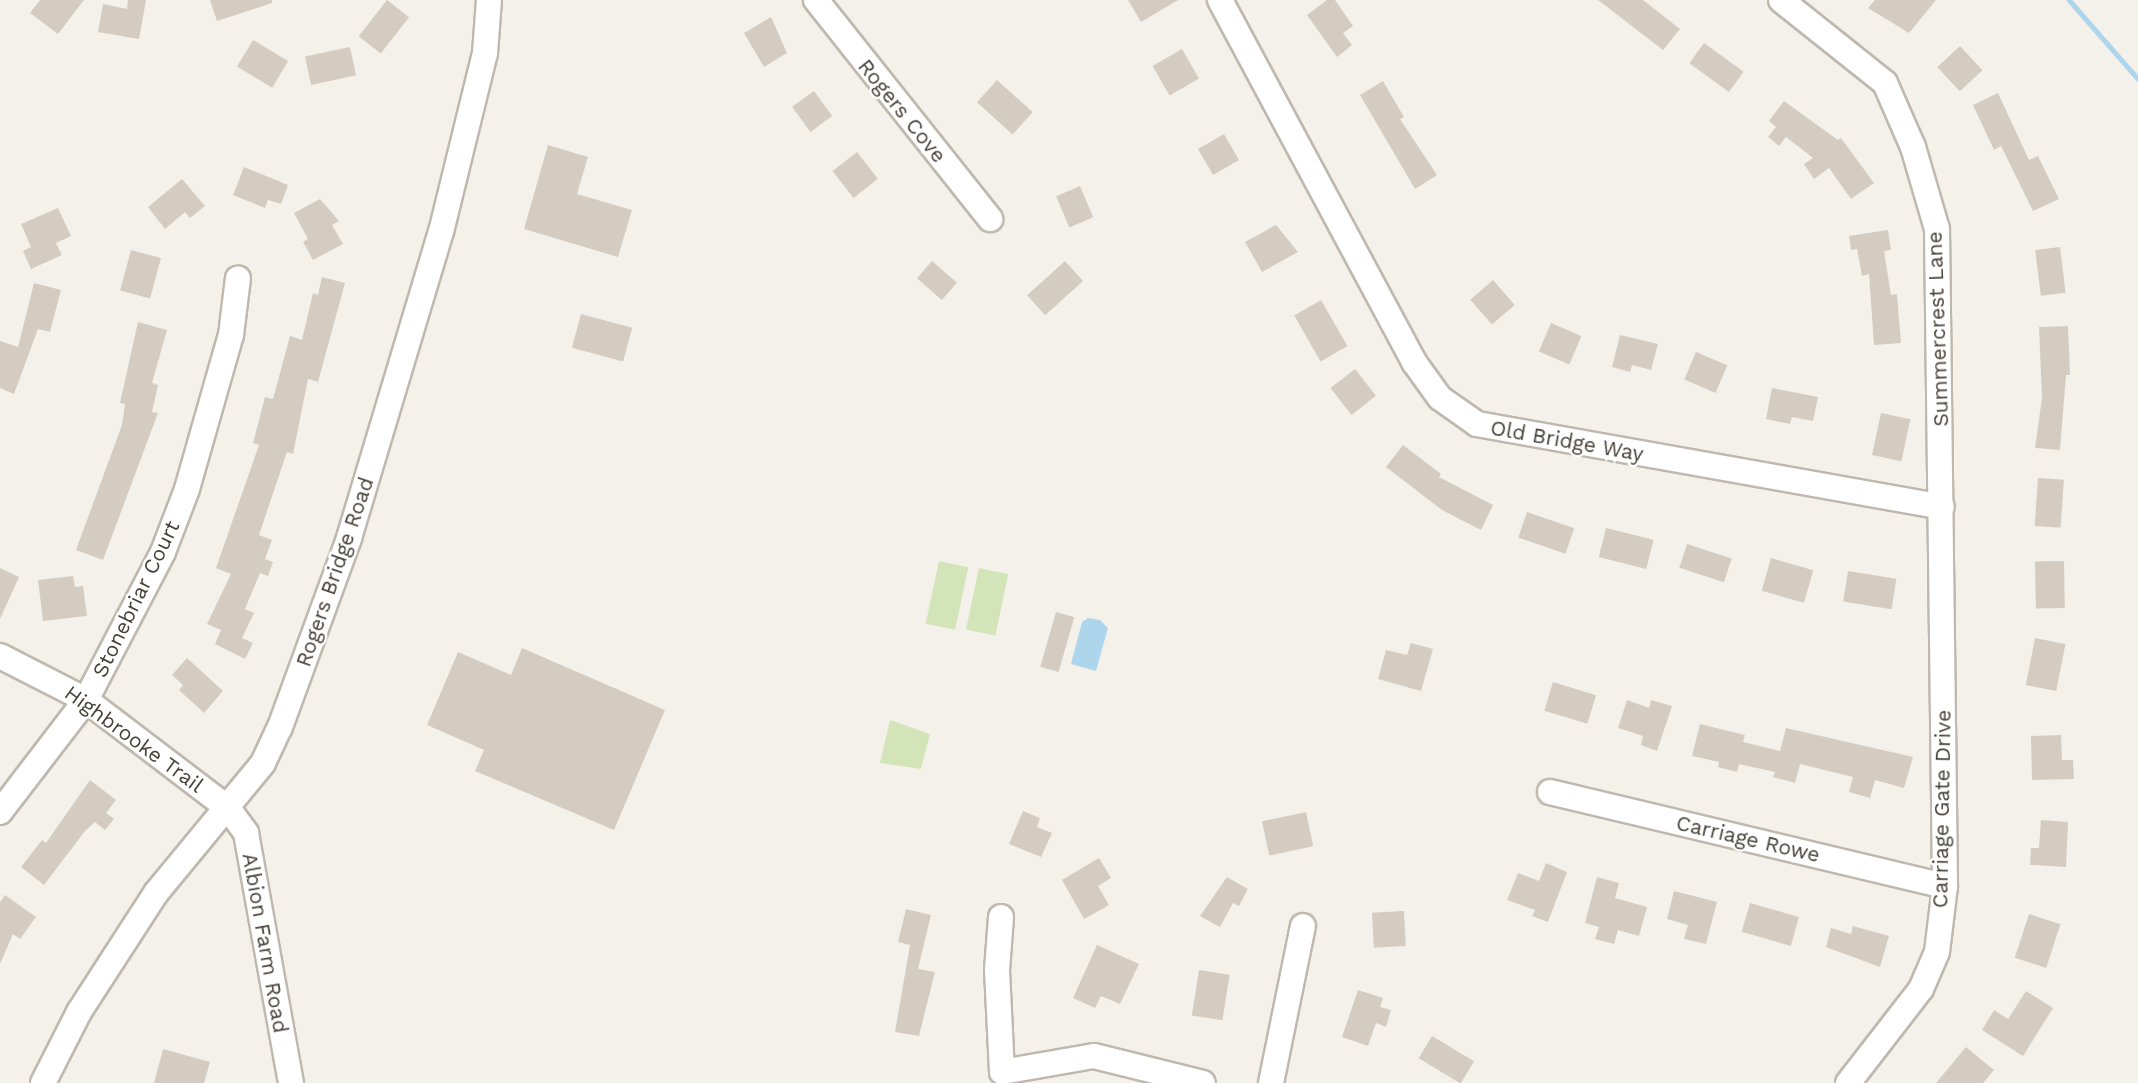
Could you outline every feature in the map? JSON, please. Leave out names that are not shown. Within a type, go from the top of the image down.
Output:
[{"type":"street","name":"Rogers Bridge Road","points":[[43,1083],[79,1012],[156,893],[263,763],[280,727],[349,538],[464,146],[485,53],[489,0]]},
{"type":"street","name":"Rogers Cove","points":[[816,0],[990,219]]},
{"type":"street","name":"Old Bridge Way","points":[[1220,0],[1414,362],[1440,398],[1477,424],[1942,507]]},
{"type":"street","name":"Summercrest Lane","points":[[1781,0],[1885,83],[1913,147],[1937,229],[1942,507]]},
{"type":"street","name":"Stonebriar Court","points":[[0,812],[86,700],[163,552],[187,489],[231,335],[238,278]]},
{"type":"street","name":"Carriage Gate Drive","points":[[1848,1083],[1921,989],[1937,952],[1945,886],[1942,507]]},
{"type":"street","name":"Highbrooke Trail","points":[[0,656],[86,700],[228,808]]},
{"type":"street","name":"Carriage Rowe","points":[[1550,792],[1945,886]]},
{"type":"street","name":"Albion Farm Road","points":[[228,808],[246,834],[291,1083]]},
{"type":"street","points":[[1001,917],[997,970],[999,1077],[1094,1056],[1203,1083]]},
{"type":"street","points":[[1271,1083],[1303,926]]},
{"type":"green space","points":[[939,561],[968,567],[955,630],[926,624]]},
{"type":"green space","points":[[979,568],[1008,574],[995,636],[966,630]]},
{"type":"green space","points":[[890,720],[930,734],[921,769],[880,763]]},
{"type":"water","points":[[1088,618],[1100,620],[1108,628],[1096,671],[1071,664],[1082,622]]},
{"type":"building","points":[[40,0],[84,0],[58,34],[30,13]]},
{"type":"building","points":[[128,0],[146,0],[139,39],[98,32],[103,4],[127,9]]},
{"type":"building","points":[[210,0],[272,0],[272,3],[217,21]]},
{"type":"building","points":[[387,0],[409,17],[381,53],[359,36]]},
{"type":"building","points":[[1128,0],[1178,0],[1141,22]]},
{"type":"building","points":[[1327,0],[1335,0],[1353,26],[1343,33],[1352,45],[1337,57],[1307,15]]},
{"type":"building","points":[[1598,0],[1643,0],[1680,29],[1663,50]]},
{"type":"building","points":[[1875,0],[1936,0],[1909,33],[1868,8]]},
{"type":"building","points":[[771,17],[787,53],[764,67],[744,33]]},
{"type":"building","points":[[253,40],[288,61],[272,88],[237,67]]},
{"type":"building","points":[[1704,43],[1744,72],[1729,92],[1689,63]]},
{"type":"building","points":[[1960,46],[1983,70],[1960,91],[1937,67]]},
{"type":"building","points":[[350,47],[356,75],[311,85],[305,57]]},
{"type":"building","points":[[1182,49],[1199,78],[1170,95],[1153,66]]},
{"type":"building","points":[[997,80],[1033,112],[1013,134],[977,102]]},
{"type":"building","points":[[1383,81],[1404,117],[1400,119],[1437,175],[1415,189],[1360,95]]},
{"type":"building","points":[[814,91],[832,116],[810,132],[792,107]]},
{"type":"building","points":[[1998,93],[2029,160],[2038,156],[2059,199],[2033,211],[2001,146],[1994,150],[1973,105]]},
{"type":"building","points":[[1784,101],[1838,140],[1841,138],[1874,183],[1851,199],[1829,168],[1814,179],[1804,164],[1813,158],[1786,137],[1779,146],[1768,137],[1776,127],[1769,121]]},
{"type":"building","points":[[1224,134],[1239,160],[1213,175],[1198,149]]},
{"type":"building","points":[[548,145],[588,157],[577,194],[632,210],[618,257],[524,229]]},
{"type":"building","points":[[857,152],[878,179],[854,198],[833,171]]},
{"type":"building","points":[[244,167],[288,185],[281,204],[268,200],[265,208],[233,195]]},
{"type":"building","points":[[182,179],[205,206],[190,218],[185,212],[165,229],[148,207]]},
{"type":"building","points":[[1080,186],[1093,217],[1069,227],[1056,196]]},
{"type":"building","points":[[320,199],[339,221],[332,225],[343,244],[313,260],[303,242],[308,239],[294,213]]},
{"type":"building","points":[[58,208],[71,236],[56,243],[62,255],[31,269],[23,251],[31,247],[21,224]]},
{"type":"building","points":[[1276,225],[1298,252],[1262,272],[1245,242]]},
{"type":"building","points":[[1888,230],[1891,250],[1884,251],[1891,295],[1897,294],[1901,343],[1874,345],[1869,274],[1862,276],[1857,249],[1851,250],[1849,236]]},
{"type":"building","points":[[2060,247],[2066,293],[2041,296],[2035,250]]},
{"type":"building","points":[[131,250],[161,258],[150,299],[120,291]]},
{"type":"building","points":[[932,261],[957,283],[942,300],[917,278]]},
{"type":"building","points":[[1065,261],[1083,281],[1045,315],[1027,295]]},
{"type":"building","points":[[322,277],[345,283],[318,382],[308,379],[293,454],[287,452],[259,535],[272,540],[265,559],[273,562],[268,576],[260,573],[245,609],[254,613],[242,638],[253,643],[245,659],[215,644],[221,630],[207,624],[231,574],[216,568],[259,445],[253,443],[265,397],[273,399],[290,336],[302,340],[313,293],[318,295]]},
{"type":"building","points":[[1493,280],[1515,305],[1492,325],[1470,300]]},
{"type":"building","points":[[34,283],[61,290],[50,332],[38,329],[14,394],[0,388],[0,341],[18,347]]},
{"type":"building","points":[[1321,300],[1348,346],[1321,361],[1294,316]]},
{"type":"building","points":[[581,314],[632,328],[623,362],[572,348]]},
{"type":"building","points":[[138,322],[167,330],[152,383],[158,385],[152,412],[158,413],[103,560],[76,550],[122,425],[125,404],[120,403]]},
{"type":"building","points":[[1551,323],[1581,336],[1569,364],[1539,352]]},
{"type":"building","points":[[2068,326],[2070,375],[2066,375],[2060,450],[2035,448],[2042,398],[2039,327]]},
{"type":"building","points":[[1620,335],[1658,344],[1651,370],[1632,365],[1630,372],[1612,367]]},
{"type":"building","points":[[1696,352],[1727,365],[1716,393],[1684,380]]},
{"type":"building","points":[[1355,369],[1376,396],[1352,415],[1331,388]]},
{"type":"building","points":[[1772,388],[1818,397],[1813,421],[1792,417],[1790,424],[1766,419]]},
{"type":"building","points":[[1881,413],[1910,419],[1901,461],[1872,455]]},
{"type":"building","points":[[1403,445],[1441,474],[1439,477],[1493,505],[1481,530],[1442,510],[1386,467]]},
{"type":"building","points":[[2038,478],[2064,480],[2061,528],[2035,526]]},
{"type":"building","points":[[1527,512],[1574,528],[1565,554],[1518,538]]},
{"type":"building","points":[[1606,528],[1654,540],[1646,569],[1599,557]]},
{"type":"building","points":[[1687,544],[1732,559],[1724,582],[1679,568]]},
{"type":"building","points":[[1771,558],[1813,570],[1804,603],[1762,591]]},
{"type":"building","points":[[2064,561],[2065,608],[2036,608],[2035,562]]},
{"type":"building","points":[[0,568],[19,577],[0,619]]},
{"type":"building","points":[[1848,571],[1896,579],[1892,609],[1843,602]]},
{"type":"building","points":[[73,576],[75,587],[83,586],[87,616],[43,621],[38,580]]},
{"type":"building","points":[[1056,612],[1074,617],[1059,672],[1040,667]]},
{"type":"building","points":[[2035,638],[2065,644],[2056,691],[2026,685]]},
{"type":"building","points":[[1411,643],[1433,649],[1421,691],[1378,679],[1386,650],[1407,655]]},
{"type":"building","points":[[522,648],[665,710],[614,830],[475,771],[484,750],[427,725],[458,652],[511,675]]},
{"type":"building","points":[[187,658],[223,691],[204,713],[179,690],[183,685],[172,675]]},
{"type":"building","points":[[1553,682],[1596,695],[1587,724],[1544,711]]},
{"type":"building","points":[[1627,700],[1649,708],[1651,700],[1672,706],[1657,751],[1641,745],[1643,736],[1618,728]]},
{"type":"building","points":[[1700,724],[1745,735],[1743,742],[1780,751],[1786,728],[1913,757],[1904,788],[1875,780],[1870,798],[1849,792],[1853,777],[1800,764],[1795,783],[1773,777],[1775,772],[1739,764],[1737,772],[1718,767],[1719,762],[1692,756]]},
{"type":"building","points":[[2061,735],[2062,760],[2073,760],[2074,779],[2032,780],[2031,736]]},
{"type":"building","points":[[90,780],[116,800],[106,813],[114,819],[105,830],[95,822],[85,831],[44,885],[21,867],[42,840],[46,843]]},
{"type":"building","points":[[1023,811],[1040,818],[1037,827],[1052,833],[1041,857],[1009,844]]},
{"type":"building","points":[[1306,812],[1313,846],[1269,856],[1262,821]]},
{"type":"building","points":[[2041,820],[2068,822],[2066,867],[2030,865],[2031,848],[2039,848]]},
{"type":"building","points":[[1099,858],[1111,878],[1098,886],[1109,905],[1084,919],[1062,880]]},
{"type":"building","points":[[1546,863],[1567,872],[1548,922],[1532,916],[1535,910],[1507,900],[1518,873],[1539,881]]},
{"type":"building","points":[[1227,877],[1248,889],[1239,906],[1233,903],[1220,927],[1200,916]]},
{"type":"building","points":[[1597,877],[1619,883],[1615,898],[1647,907],[1639,936],[1618,930],[1614,944],[1595,939],[1599,927],[1585,923]]},
{"type":"building","points":[[1674,891],[1717,902],[1706,944],[1684,939],[1688,925],[1667,919]]},
{"type":"building","points":[[5,895],[36,917],[20,939],[13,934],[0,964],[0,902]]},
{"type":"building","points":[[1750,903],[1799,917],[1791,946],[1742,932]]},
{"type":"building","points":[[906,909],[931,915],[918,969],[935,972],[919,1036],[895,1032],[910,945],[898,942]]},
{"type":"building","points":[[1404,911],[1406,946],[1374,948],[1372,913]]},
{"type":"building","points":[[2029,914],[2060,924],[2046,968],[2015,958]]},
{"type":"building","points":[[1853,926],[1889,936],[1880,967],[1826,947],[1831,928],[1851,934]]},
{"type":"building","points":[[1097,945],[1139,964],[1120,1004],[1101,996],[1095,1008],[1073,998]]},
{"type":"building","points":[[1199,970],[1230,975],[1222,1020],[1192,1015]]},
{"type":"building","points":[[1358,990],[1383,998],[1380,1007],[1391,1010],[1386,1027],[1376,1023],[1368,1046],[1342,1037]]},
{"type":"building","points":[[2026,991],[2053,1008],[2023,1056],[1982,1030],[1994,1010],[2008,1019]]},
{"type":"building","points":[[1432,1036],[1474,1061],[1460,1083],[1419,1058]]},
{"type":"building","points":[[1966,1047],[1994,1070],[1983,1083],[1936,1083]]},
{"type":"building","points":[[163,1049],[210,1062],[204,1083],[154,1083]]},
{"type":"waterway","points":[[2069,0],[2138,79]]}]
